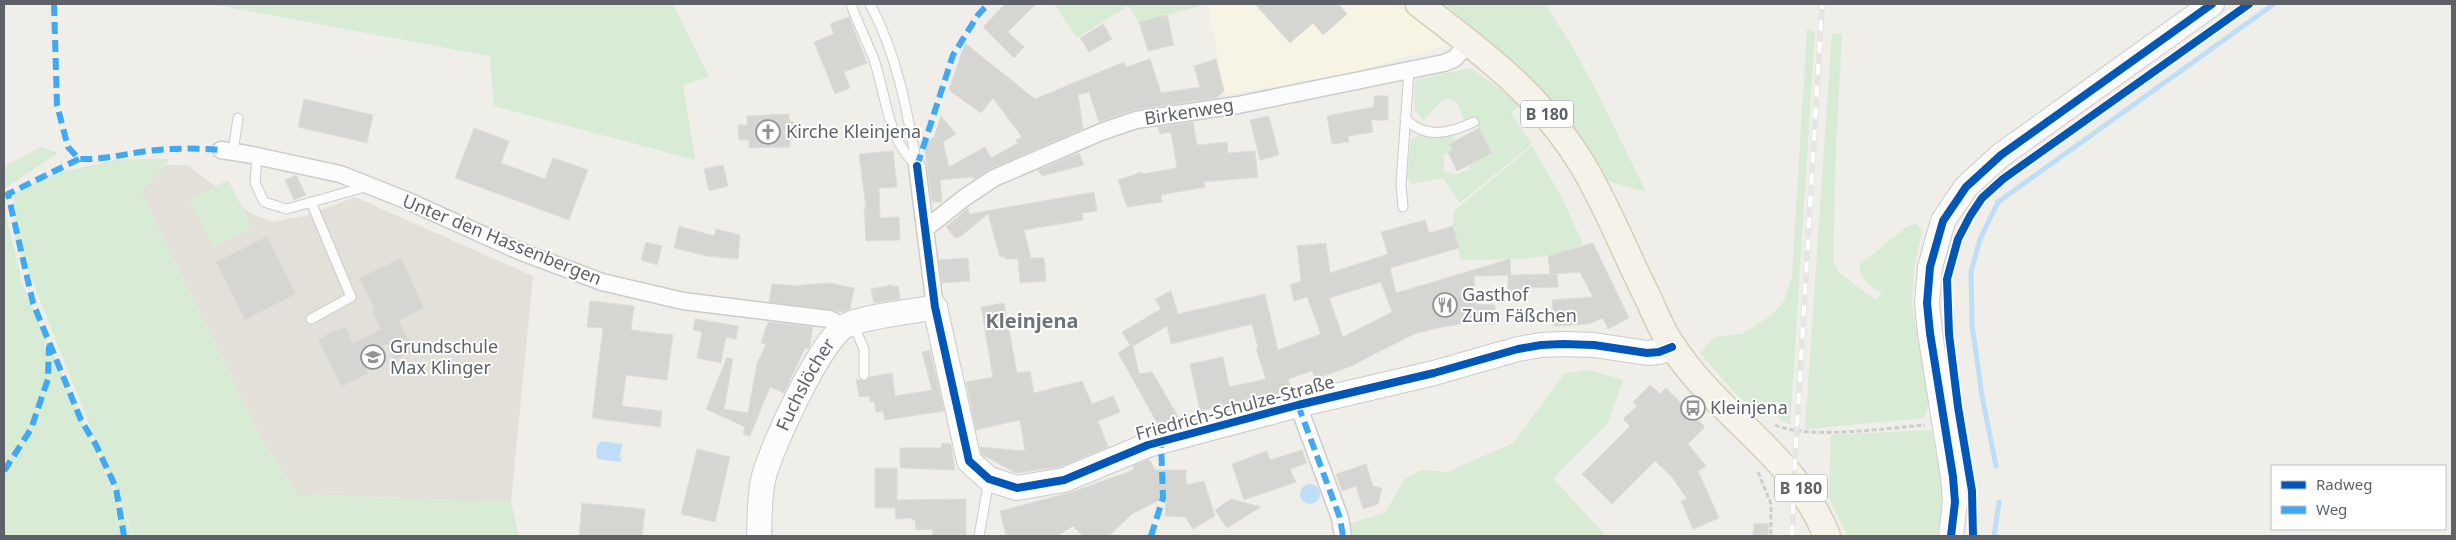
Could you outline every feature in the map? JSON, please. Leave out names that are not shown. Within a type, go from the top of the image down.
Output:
[{"type":"main road","name":"B 180","points":[[1419,4],[1469,42],[1525,90],[1559,130],[1596,192],[1672,346],[1707,389],[1773,453],[1794,477],[1814,509],[1827,536]]},
{"type":"street","points":[[1951,536],[1955,502],[1929,325],[1927,288],[1937,236],[1954,204],[1966,187],[2001,155],[2212,4]]},
{"type":"street","name":"Birkenweg","points":[[926,229],[964,198],[994,178],[1101,132],[1136,120],[1238,105],[1454,59],[1469,42]]},
{"type":"street","name":"Unter den Hassenbergen","points":[[227,151],[340,174],[408,201],[519,251],[602,282],[683,301],[830,320],[849,325]]},
{"type":"street","points":[[917,166],[935,308]]},
{"type":"street","name":"Friedrich-Schulze-Straße","points":[[935,308],[969,461],[989,479],[1017,488],[1064,480],[1148,445],[1298,404],[1434,373],[1518,349],[1541,345],[1594,345],[1647,353],[1659,352],[1672,346]]},
{"type":"street","name":"Fuchslöcher","points":[[759,536],[764,477],[790,411],[824,350],[849,325],[935,308]]},
{"type":"street","points":[[1298,404],[1340,518],[1343,536]]},
{"type":"lane","points":[[851,4],[859,29],[873,58],[893,132],[906,156],[917,166]]},
{"type":"lane","points":[[870,4],[884,30],[907,105],[917,166]]},
{"type":"lane","points":[[1403,207],[1401,184],[1409,70]]},
{"type":"lane","points":[[227,151],[238,118]]},
{"type":"lane","points":[[1405,118],[1414,127],[1436,132],[1453,131],[1474,122]]},
{"type":"lane","points":[[257,156],[255,183],[264,202],[286,209],[368,186]]},
{"type":"lane","points":[[311,202],[351,298],[311,319]]},
{"type":"lane","points":[[849,325],[864,348],[864,375]]},
{"type":"lane","points":[[979,536],[989,479]]},
{"type":"path","points":[[1772,424],[1784,429],[1808,432],[1944,423]]},
{"type":"path","points":[[1767,490],[1772,504],[1771,536]]},
{"type":"shaded area","points":[[1208,4],[1395,4],[1448,45],[1353,72],[1227,95],[1224,91]]},
{"type":"shaded area","name":"Grundschule Max Klinger","points":[[165,165],[187,165],[252,214],[272,222],[308,215],[355,197],[533,276],[511,502],[298,494],[256,444],[261,438],[141,192]]},
{"type":"green space","points":[[211,4],[673,4],[709,77],[683,85],[695,160],[494,106],[490,56]]},
{"type":"green space","points":[[1054,4],[1208,4],[1139,22],[1128,6],[1077,38]]},
{"type":"green space","points":[[1445,4],[1545,4],[1572,46],[1598,94],[1646,192],[1608,181],[1573,127],[1531,78]]},
{"type":"green space","points":[[1807,29],[1815,32],[1790,425],[1759,406],[1741,400],[1700,353],[1715,337],[1742,334],[1772,315],[1784,301],[1792,276]]},
{"type":"green space","points":[[1832,33],[1842,34],[1836,145],[1833,260],[1839,273],[1876,300],[1881,293],[1866,281],[1859,265],[1908,226],[1917,224],[1922,231],[1914,267],[1912,303],[1928,400],[1927,412],[1924,418],[1805,429]]},
{"type":"green space","points":[[1471,68],[1520,104],[1511,113],[1532,144],[1460,203],[1443,178],[1412,184],[1407,176],[1411,139],[1421,134],[1453,136],[1456,140],[1450,144],[1453,150],[1443,155],[1444,171],[1451,173],[1460,173],[1470,169],[1468,165],[1492,153],[1473,117],[1464,121],[1460,110],[1452,99],[1441,102],[1424,121],[1415,111],[1414,83],[1418,79]]},
{"type":"green space","points":[[1532,146],[1562,198],[1583,244],[1569,250],[1539,257],[1461,260],[1453,226],[1454,211]]},
{"type":"green space","points":[[40,147],[58,153],[4,189],[4,167]]},
{"type":"green space","points":[[120,159],[170,159],[141,192],[261,438],[298,494],[511,502],[519,536],[134,536],[15,238],[14,195],[45,176]]},
{"type":"green space","points":[[228,180],[252,227],[214,247],[189,200]]},
{"type":"green space","points":[[4,205],[22,283],[133,536],[4,536]]},
{"type":"green space","points":[[1589,370],[1623,380],[1608,423],[1553,478],[1604,534],[1597,536],[1348,536],[1348,524],[1385,513],[1405,479],[1421,470],[1447,472],[1513,443],[1565,373]]},
{"type":"green space","points":[[1931,430],[1942,496],[1940,523],[1936,536],[1847,536],[1829,496],[1831,435]]},
{"type":"water","points":[[602,441],[623,444],[619,457],[622,458],[620,462],[598,459],[596,454],[598,444]]},
{"type":"water","points":[[1310,484],[1317,487],[1320,494],[1317,501],[1310,504],[1303,501],[1300,494],[1303,487]]},
{"type":"building","points":[[1005,4],[1036,4],[1008,32],[1024,47],[1014,58],[983,27]]},
{"type":"building","points":[[1255,4],[1338,4],[1347,14],[1323,35],[1313,23],[1290,43]]},
{"type":"building","points":[[1167,15],[1174,45],[1148,51],[1139,22]]},
{"type":"building","points":[[849,17],[867,63],[844,72],[850,88],[835,94],[814,42],[834,34],[830,24]]},
{"type":"building","points":[[1103,24],[1112,39],[1089,52],[1080,38]]},
{"type":"building","points":[[965,43],[1035,99],[1124,62],[1126,67],[1150,59],[1161,93],[1200,87],[1194,66],[1216,59],[1224,91],[1216,98],[1134,110],[1099,122],[1089,92],[1078,95],[1083,129],[990,169],[974,179],[973,177],[940,180],[942,202],[932,202],[924,144],[934,137],[941,116],[956,134],[943,142],[949,167],[985,147],[991,158],[1018,143],[1016,140],[1022,137],[993,98],[981,113],[949,90]]},
{"type":"building","points":[[1374,96],[1388,96],[1388,120],[1371,120],[1373,132],[1348,136],[1349,142],[1332,144],[1327,116],[1374,107]]},
{"type":"building","points":[[304,99],[373,115],[367,143],[298,127]]},
{"type":"building","name":"Kirche Kleinjena","points":[[789,114],[789,120],[796,124],[798,130],[796,136],[790,141],[790,147],[749,148],[749,140],[739,140],[738,125],[747,125],[747,116]]},
{"type":"building","points":[[1269,116],[1279,155],[1260,160],[1250,120]]},
{"type":"building","points":[[1193,122],[1197,145],[1227,142],[1228,153],[1255,151],[1258,177],[1204,182],[1205,187],[1161,195],[1162,202],[1127,207],[1118,180],[1142,172],[1143,174],[1177,168],[1171,132],[1160,134],[1158,127]]},
{"type":"building","points":[[474,128],[509,141],[501,163],[545,179],[553,158],[588,170],[569,220],[455,178]]},
{"type":"building","points":[[1479,128],[1492,153],[1457,171],[1448,152],[1453,150],[1449,144]]},
{"type":"building","points":[[893,151],[897,187],[879,188],[880,218],[899,217],[900,240],[866,241],[864,208],[866,208],[859,154]]},
{"type":"building","points":[[1079,153],[1084,165],[1042,176],[1038,170]]},
{"type":"building","points":[[723,165],[728,186],[709,191],[704,169]]},
{"type":"building","points":[[296,175],[306,195],[294,200],[285,180]]},
{"type":"building","points":[[1094,192],[1097,211],[1082,213],[1083,220],[1024,230],[1031,258],[1044,258],[1046,281],[1020,283],[1018,259],[1000,257],[988,214],[960,237],[955,238],[946,227],[968,208],[969,214]]},
{"type":"building","points":[[1425,220],[1429,233],[1453,226],[1459,248],[1390,268],[1396,293],[1510,259],[1511,275],[1474,276],[1476,304],[1495,305],[1495,324],[1466,323],[1414,334],[1351,366],[1316,379],[1312,371],[1288,379],[1291,389],[1269,397],[1200,411],[1190,364],[1223,357],[1229,387],[1266,379],[1256,349],[1258,348],[1252,324],[1171,344],[1167,326],[1133,346],[1139,374],[1152,372],[1179,418],[1160,428],[1118,353],[1130,345],[1122,332],[1161,309],[1155,299],[1171,291],[1178,314],[1265,294],[1278,350],[1321,334],[1307,297],[1294,301],[1290,285],[1301,281],[1297,246],[1326,243],[1330,273],[1388,254],[1381,232]],"holes":[[[1381,282],[1392,312],[1343,337],[1329,298]]]},
{"type":"building","points":[[679,226],[714,236],[716,229],[740,235],[738,259],[707,256],[674,248]]},
{"type":"building","points":[[267,236],[296,294],[245,320],[216,262]]},
{"type":"building","points":[[646,242],[662,246],[657,265],[641,260]]},
{"type":"building","points":[[1593,243],[1629,318],[1608,329],[1603,318],[1589,324],[1554,326],[1552,300],[1593,297],[1580,272],[1551,274],[1557,274],[1558,287],[1525,288],[1525,299],[1508,300],[1508,275],[1550,274],[1548,256]]},
{"type":"building","points":[[401,258],[424,308],[399,321],[414,351],[395,360],[387,344],[360,357],[368,373],[342,387],[318,339],[345,326],[353,343],[381,329],[372,312],[375,310],[359,278]]},
{"type":"building","points":[[968,258],[970,281],[942,283],[939,260]]},
{"type":"building","points":[[829,283],[854,288],[850,309],[843,312],[769,302],[772,284],[801,286]]},
{"type":"building","points":[[892,285],[893,287],[898,286],[900,299],[874,303],[871,289]]},
{"type":"building","points":[[590,301],[634,306],[631,330],[673,335],[667,380],[626,375],[622,406],[662,411],[660,427],[592,418],[603,328],[587,327]]},
{"type":"building","points":[[1004,303],[1017,373],[1030,371],[1034,393],[1082,381],[1092,404],[1113,396],[1120,412],[1098,421],[1108,447],[1060,467],[1016,473],[981,454],[980,447],[1025,451],[1020,420],[976,430],[966,382],[993,377],[981,307]]},
{"type":"building","points":[[695,319],[738,326],[736,339],[726,337],[721,363],[697,358],[702,332],[693,330]]},
{"type":"building","points":[[768,322],[813,327],[809,349],[805,348],[784,393],[770,387],[750,436],[743,434],[745,427],[706,409],[727,357],[733,359],[724,409],[748,413],[757,363],[766,344],[761,343]]},
{"type":"building","points":[[930,350],[944,411],[885,420],[883,411],[876,412],[874,401],[870,402],[869,396],[859,397],[856,379],[864,381],[870,377],[892,373],[895,396],[932,390],[922,352]]},
{"type":"building","points":[[1650,385],[1660,394],[1666,388],[1705,427],[1688,444],[1706,466],[1698,471],[1719,518],[1693,529],[1681,501],[1687,499],[1672,477],[1655,461],[1612,504],[1582,474],[1630,426],[1623,419],[1637,406],[1633,402]]},
{"type":"building","points":[[942,443],[951,444],[955,470],[900,468],[900,448],[941,448]]},
{"type":"building","points":[[697,449],[730,457],[715,522],[681,514]]},
{"type":"building","points":[[1302,450],[1307,463],[1290,469],[1296,482],[1244,500],[1232,464],[1267,451],[1270,460]]},
{"type":"building","points":[[1149,459],[1155,470],[1186,470],[1186,485],[1204,481],[1215,516],[1193,529],[1185,517],[1165,516],[1166,497],[1132,514],[1109,536],[1083,536],[1073,526],[1057,536],[1006,536],[1000,511],[1069,493],[1134,470],[1133,466]]},
{"type":"building","points":[[1366,464],[1373,486],[1382,488],[1378,504],[1363,509],[1356,486],[1342,491],[1336,474]]},
{"type":"building","points":[[875,468],[897,468],[897,500],[966,499],[966,536],[932,536],[933,529],[916,530],[915,520],[912,520],[912,518],[896,519],[895,508],[875,508]]},
{"type":"building","points":[[1231,499],[1261,507],[1227,528],[1215,510]]},
{"type":"building","points":[[582,503],[645,509],[642,536],[579,536]]},
{"type":"building","points":[[1754,523],[1769,524],[1768,536],[1753,536]]},
{"type":"waterway","points":[[1996,466],[1982,396],[1972,325],[1971,272],[1980,239],[1998,202],[2274,4]]},
{"type":"waterway","points":[[1994,536],[1999,502]]},
{"type":"railway","points":[[1792,536],[1822,4]]},
{"type":"marked path","points":[[54,4],[57,105],[68,147],[79,159],[105,158],[166,149],[221,150]]},
{"type":"marked path","points":[[917,166],[953,55],[978,15],[988,4]]},
{"type":"marked path","points":[[79,159],[8,194],[33,303],[81,420],[96,445],[116,488],[124,536]]},
{"type":"marked path","points":[[4,471],[31,429],[48,379],[49,346]]},
{"type":"marked path","points":[[1298,405],[1340,518],[1343,536]]},
{"type":"marked path","points":[[1151,536],[1163,498],[1161,441]]},
{"type":"cycle path","points":[[1951,536],[1955,502],[1953,477],[1927,303],[1930,267],[1943,221],[1966,187],[2001,155],[2212,4]]},
{"type":"cycle path","points":[[1973,536],[1972,491],[1958,407],[1949,334],[1947,279],[1958,239],[1982,198],[2003,179],[2249,4]]},
{"type":"cycle path","points":[[917,166],[935,307],[969,461],[989,479],[1017,488],[1064,480],[1148,445],[1298,405],[1434,373],[1518,349],[1563,344],[1594,345],[1647,353],[1659,352],[1672,347]]},
{"type":"place","name":"Kirche Kleinjena","points":[[768,132]]},
{"type":"place","name":"Gasthof Zum Fäßchen","points":[[1445,305]]},
{"type":"place","name":"Grundschule Max Klinger","points":[[373,357]]},
{"type":"place","name":"Kleinjena","points":[[1693,408]]},
{"type":"district","name":"Kleinjena","points":[[1032,321]]}]
